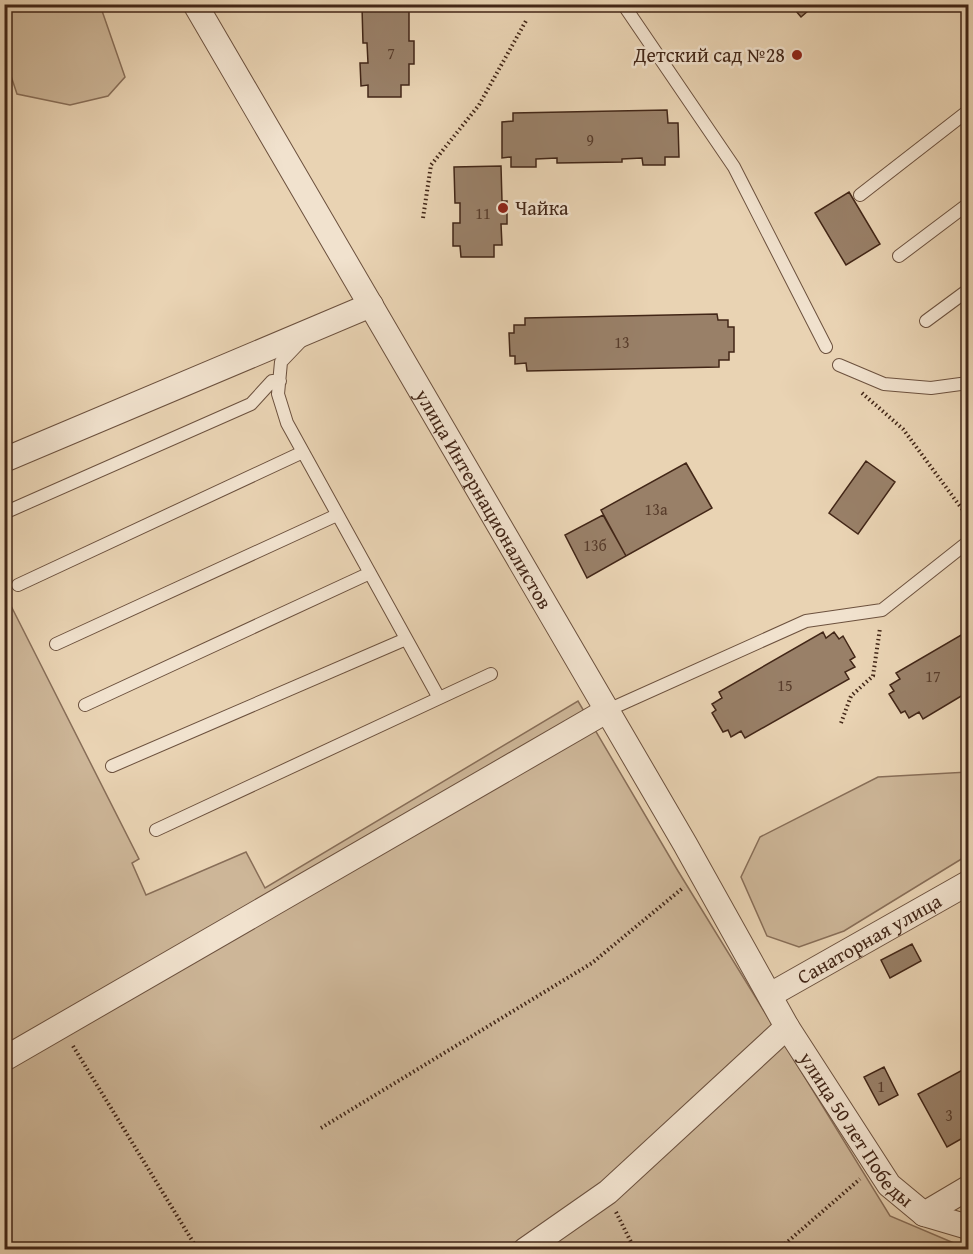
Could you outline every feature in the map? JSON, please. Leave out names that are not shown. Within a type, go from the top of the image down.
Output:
[{"type":"street","name":"улица Интернационалистов","points":[[195,4],[608,710],[770,995]]},
{"type":"street","points":[[4,460],[371,305]]},
{"type":"street","points":[[4,1059],[608,710]]},
{"type":"street","name":"Санаторная улица","points":[[770,995],[969,883]]},
{"type":"street","name":"улица 50 лет Победы","points":[[770,995],[787,1028],[889,1185],[924,1214],[969,1188]]},
{"type":"street","points":[[525,1250],[608,1192],[787,1028]]},
{"type":"street","points":[[924,1214],[969,1227]]},
{"type":"lane","points":[[623,4],[734,167],[826,347]]},
{"type":"lane","points":[[860,195],[969,111]]},
{"type":"lane","points":[[899,256],[969,204]]},
{"type":"lane","points":[[926,321],[969,290]]},
{"type":"lane","points":[[311,331],[281,362],[278,394],[287,423],[439,698]]},
{"type":"lane","points":[[839,365],[884,384],[931,388],[969,382]]},
{"type":"lane","points":[[4,513],[251,404],[272,381],[280,381]]},
{"type":"lane","points":[[18,585],[303,452]]},
{"type":"lane","points":[[56,644],[337,515]]},
{"type":"lane","points":[[608,710],[806,621],[882,610],[969,542]]},
{"type":"lane","points":[[86,705],[370,573]]},
{"type":"lane","points":[[112,766],[406,639]]},
{"type":"lane","points":[[156,830],[491,674]]},
{"type":"path","points":[[423,218],[431,165],[479,105],[527,19]]},
{"type":"path","points":[[839,365],[868,401],[903,429],[969,517]]},
{"type":"path","points":[[841,723],[851,696],[873,676],[882,610]]},
{"type":"path","points":[[321,1128],[592,963],[701,873]]},
{"type":"path","points":[[60,1026],[198,1250]]},
{"type":"path","points":[[777,1250],[876,1166]]},
{"type":"path","points":[[608,1192],[635,1250]]},
{"type":"shaded area","points":[[5,4],[100,5],[125,77],[108,96],[70,105],[17,94],[5,58]]},
{"type":"shaded area","points":[[4,592],[139,859],[132,863],[146,895],[246,852],[265,888],[578,701],[678,871],[890,1216],[968,1249],[5,1249]]},
{"type":"shaded area","points":[[968,772],[968,855],[844,931],[799,947],[767,936],[741,877],[760,837],[878,777]]},
{"type":"building","points":[[790,4],[816,4],[801,17]]},
{"type":"building","points":[[409,6],[409,41],[414,41],[414,64],[409,64],[409,85],[401,85],[401,97],[368,97],[368,85],[361,86],[360,63],[368,63],[367,43],[363,43],[362,7]]},
{"type":"building","points":[[667,110],[668,123],[678,123],[679,157],[665,157],[665,165],[643,165],[642,158],[622,159],[622,162],[557,163],[557,158],[536,159],[536,167],[511,167],[511,157],[502,158],[502,122],[513,121],[513,113]]},
{"type":"building","points":[[501,166],[502,201],[507,201],[507,224],[501,224],[502,245],[494,245],[494,257],[461,257],[460,246],[453,246],[453,223],[460,223],[460,203],[455,203],[454,167]]},
{"type":"building","points":[[849,192],[880,244],[846,265],[815,213]]},
{"type":"building","points":[[717,314],[718,320],[728,320],[728,327],[734,327],[734,352],[729,352],[729,360],[719,360],[719,367],[527,371],[526,363],[515,364],[515,356],[510,356],[509,333],[514,333],[514,325],[525,325],[525,318]]},
{"type":"building","points":[[866,461],[895,482],[858,534],[829,513]]},
{"type":"building","points":[[686,463],[712,508],[626,556],[601,510]]},
{"type":"building","points":[[603,515],[626,556],[587,578],[565,535]]},
{"type":"building","points":[[968,631],[968,692],[923,719],[919,712],[909,718],[905,711],[901,713],[889,694],[894,691],[890,685],[900,679],[896,673]]},
{"type":"building","points":[[823,632],[826,638],[834,632],[839,639],[843,636],[855,657],[850,660],[855,667],[845,672],[849,679],[745,738],[741,731],[731,737],[728,730],[723,732],[712,713],[716,710],[712,704],[722,698],[719,692]]},
{"type":"building","points":[[912,944],[921,961],[890,978],[881,960]]},
{"type":"building","points":[[884,1067],[898,1095],[879,1105],[864,1077]]},
{"type":"building","points":[[968,1067],[968,1135],[947,1147],[918,1094]]},
{"type":"place","name":"Детский сад №28","points":[[797,55]]},
{"type":"place","name":"Чайка","points":[[503,208]]}]
